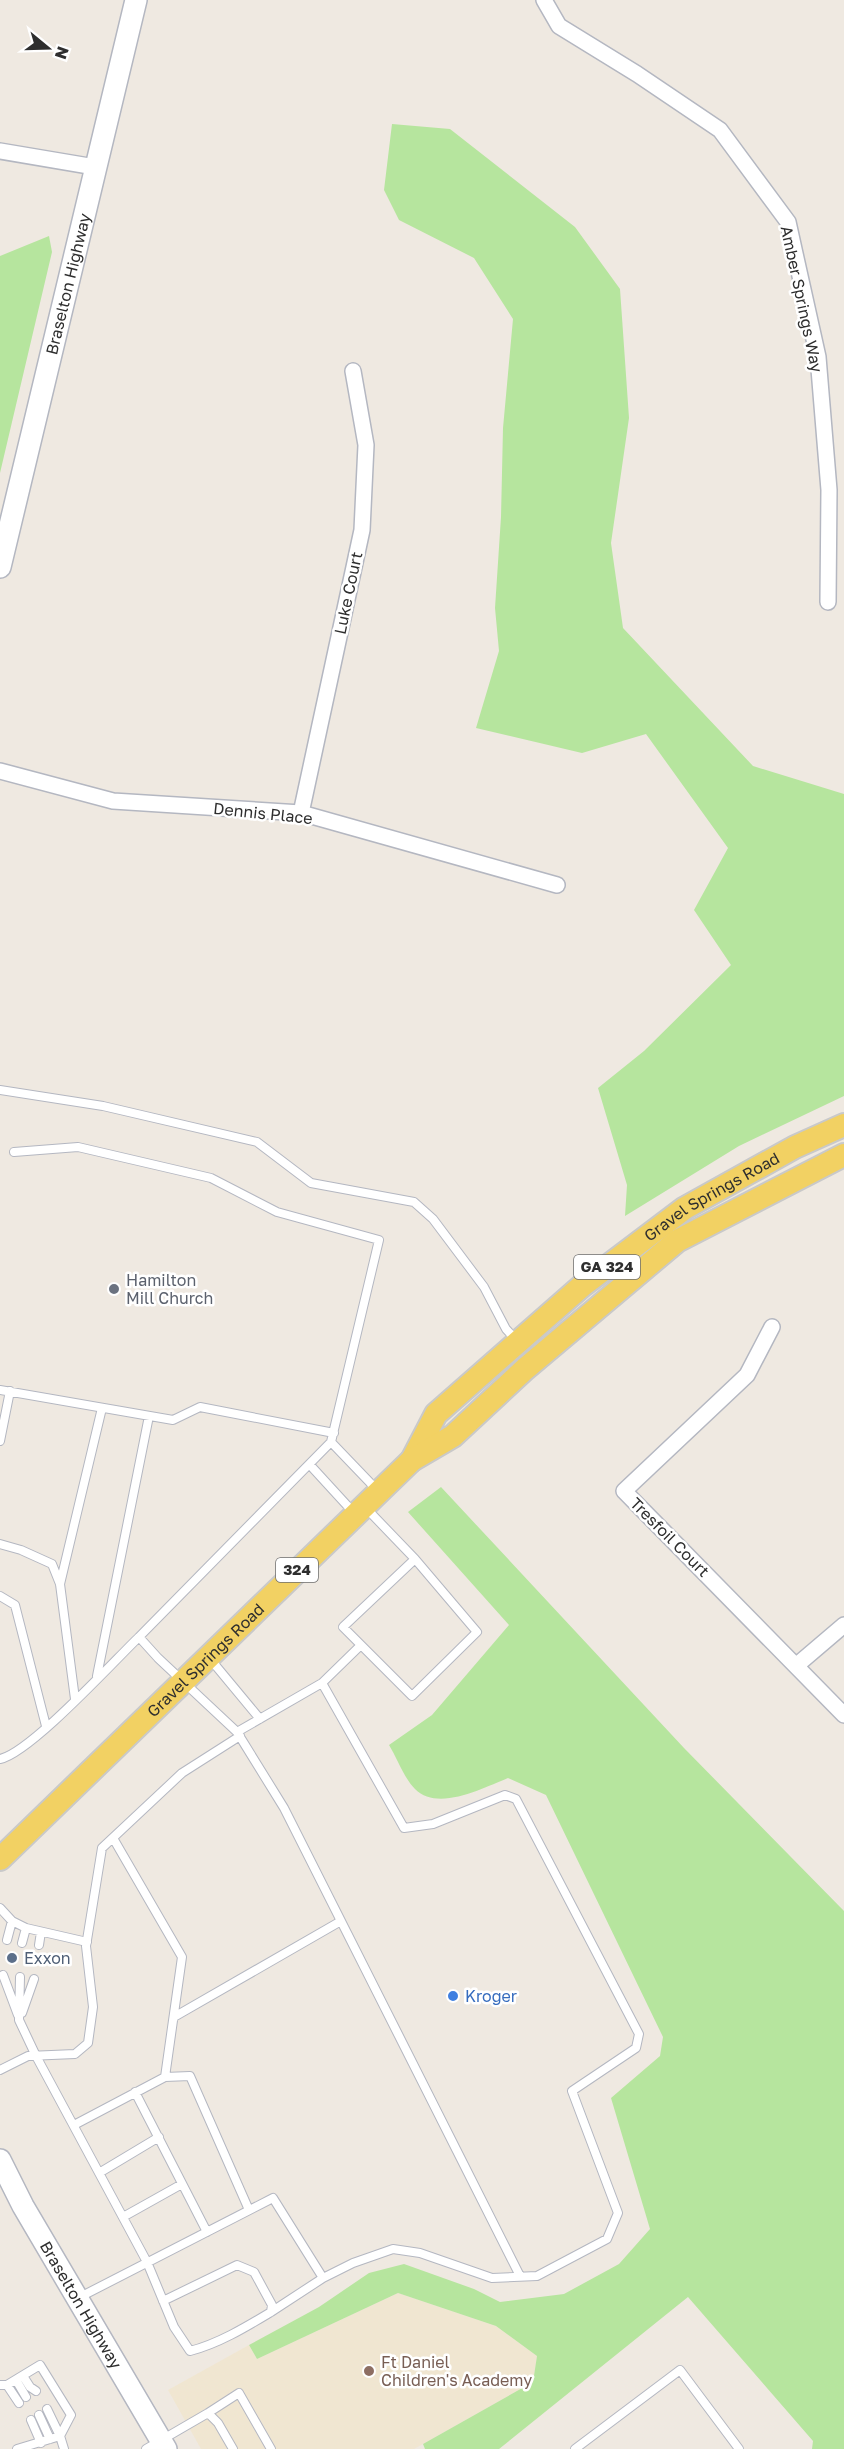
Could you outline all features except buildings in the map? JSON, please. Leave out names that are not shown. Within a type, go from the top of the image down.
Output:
[{"type":"main road","name":"Braselton Highway","points":[[0,567],[136,0]]},
{"type":"main road","name":"Gravel Springs Road","points":[[412,1460],[436,1414],[584,1285],[686,1208],[795,1147],[844,1125]]},
{"type":"main road","name":"Gravel Springs Road","points":[[0,1859],[412,1460],[453,1436],[525,1369],[677,1241],[844,1155]]},
{"type":"main road","points":[[0,1844],[40,1820]]},
{"type":"main road","name":"Braselton Highway","points":[[0,2160],[23,2206],[158,2446]]},
{"type":"street","name":"Amber Springs Way","points":[[544,0],[559,26],[637,74],[720,130],[788,222],[818,357],[829,490],[828,602]]},
{"type":"street","points":[[0,151],[95,167]]},
{"type":"street","name":"Luke Court","points":[[301,813],[362,530],[366,445],[353,371]]},
{"type":"street","name":"Dennis Place","points":[[0,771],[112,801],[301,813],[557,885]]},
{"type":"street","name":"Tresfoil Court","points":[[772,1327],[747,1376],[624,1491],[797,1665]]},
{"type":"street","points":[[844,1625],[797,1665],[844,1715]]},
{"type":"lane","points":[[0,1090],[103,1106],[257,1142],[310,1183],[414,1202],[433,1219],[478,1279],[506,1329],[518,1342]]},
{"type":"lane","points":[[0,1759],[33,1740],[310,1466],[331,1442],[379,1240],[278,1212],[211,1178],[78,1147],[14,1152]]},
{"type":"lane","points":[[0,1390],[174,1420],[200,1407],[334,1433]]},
{"type":"lane","points":[[0,1442],[10,1391]]},
{"type":"lane","points":[[60,1584],[102,1408]]},
{"type":"lane","points":[[97,1678],[149,1416]]},
{"type":"lane","points":[[331,1442],[366,1504],[415,1559],[477,1632],[412,1696],[343,1627],[415,1559]]},
{"type":"lane","points":[[310,1466],[366,1504]]},
{"type":"lane","points":[[0,1544],[21,1550],[52,1564],[60,1584],[75,1699]]},
{"type":"lane","points":[[0,1596],[15,1605],[46,1726]]},
{"type":"lane","points":[[139,1637],[239,1734],[284,1808],[520,2276]]},
{"type":"lane","points":[[0,2070],[28,2056],[75,2054],[88,2043],[93,2007],[87,1942],[102,1848],[182,1773],[260,1719],[322,1683],[362,1645]]},
{"type":"lane","points":[[208,1656],[260,1719]]},
{"type":"lane","points":[[3,1975],[36,2056],[147,2262],[174,2327],[190,2351],[249,2325],[323,2278],[353,2263],[393,2249],[420,2253],[492,2278],[537,2276],[607,2239],[618,2212],[572,2091],[636,2048],[639,2034],[516,1799],[506,1796],[433,1824],[404,1828],[322,1683]]},
{"type":"lane","points":[[113,1838],[182,1957],[165,2077]]},
{"type":"lane","points":[[0,1908],[12,1921],[26,1928],[87,1942]]},
{"type":"lane","points":[[7,1940],[12,1921]]},
{"type":"lane","points":[[174,2017],[341,1921]]},
{"type":"lane","points":[[22,1943],[26,1928]]},
{"type":"lane","points":[[39,1945],[41,1932]]},
{"type":"lane","points":[[20,1977],[20,2020]]},
{"type":"lane","points":[[20,2020],[34,1979]]},
{"type":"lane","points":[[74,2126],[165,2077],[190,2076],[249,2210]]},
{"type":"lane","points":[[135,2092],[207,2232]]},
{"type":"lane","points":[[99,2173],[159,2138]]},
{"type":"lane","points":[[123,2217],[182,2184]]},
{"type":"lane","points":[[77,2299],[273,2198],[323,2278]]},
{"type":"lane","points":[[163,2301],[237,2265],[254,2272],[272,2305],[271,2312]]},
{"type":"lane","points":[[17,2449],[60,2436],[71,2415],[40,2365],[3,2385],[23,2400],[19,2378]]},
{"type":"lane","points":[[575,2449],[680,2370],[739,2449]]},
{"type":"lane","points":[[19,2378],[36,2391]]},
{"type":"lane","points":[[158,2446],[239,2393],[271,2449]]},
{"type":"lane","points":[[47,2409],[64,2449]]},
{"type":"lane","points":[[208,2413],[218,2423],[232,2449]]},
{"type":"lane","points":[[39,2415],[50,2439]]},
{"type":"lane","points":[[31,2420],[41,2443]]},
{"type":"shaded area","name":"Ft Daniel Children's Academy","points":[[398,2293],[496,2326],[537,2356],[533,2382],[414,2449],[201,2449],[168,2390],[249,2345],[257,2359]]},
{"type":"green space","points":[[392,124],[450,129],[575,227],[620,289],[629,418],[611,543],[623,628],[753,766],[844,794],[844,1096],[739,1146],[625,1216],[627,1185],[598,1088],[644,1051],[731,965],[694,910],[728,848],[646,734],[582,753],[476,728],[499,651],[495,608],[501,517],[503,428],[513,319],[474,258],[399,220],[384,190]]},
{"type":"green space","points":[[49,236],[52,252],[0,473],[0,256]]},
{"type":"green space","points":[[441,1487],[684,1748],[844,1911],[844,2449],[812,2449],[813,2441],[688,2297],[499,2449],[425,2449],[423,2444],[533,2382],[537,2356],[496,2326],[398,2293],[257,2359],[249,2345],[319,2307],[369,2273],[404,2264],[474,2289],[500,2302],[564,2294],[619,2264],[650,2229],[611,2098],[660,2056],[663,2037],[546,1795],[508,1778],[461,1796],[436,1798],[425,1796],[411,1784],[389,1745],[432,1715],[509,1625],[408,1512]]},
{"type":"place","name":"Hamilton Mill Church","points":[[114,1289]]},
{"type":"place","name":"Exxon","points":[[12,1958]]},
{"type":"place","name":"Kroger","points":[[453,1996]]},
{"type":"place","name":"Ft Daniel Children's Academy","points":[[369,2371]]}]
